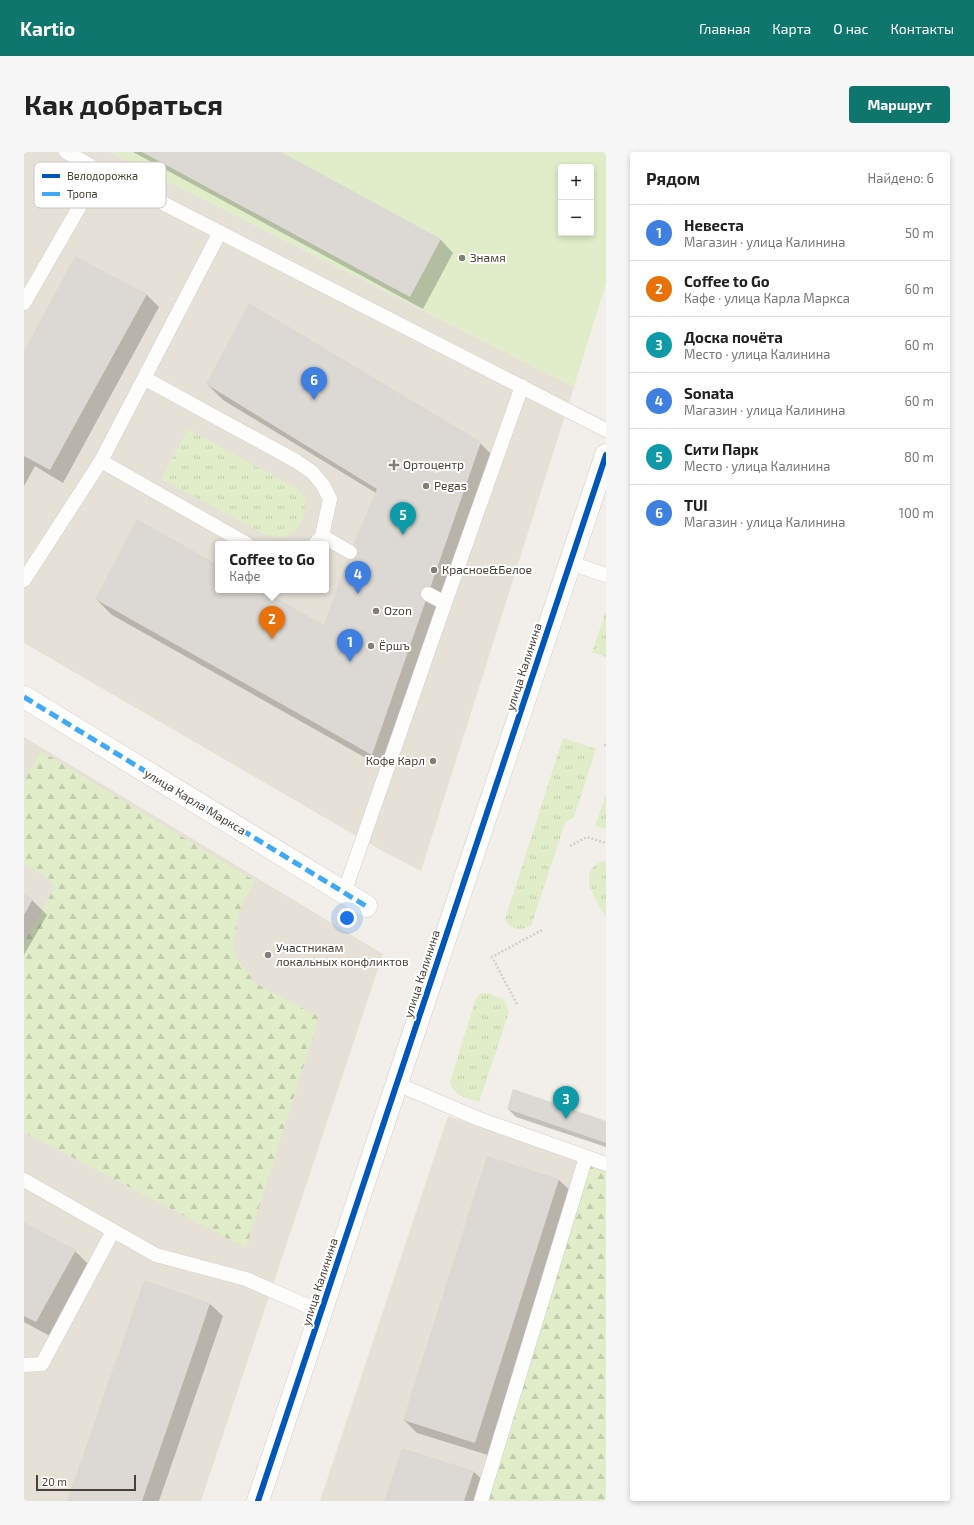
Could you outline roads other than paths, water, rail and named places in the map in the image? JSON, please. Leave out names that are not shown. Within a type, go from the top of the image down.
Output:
[{"type":"street","name":"улица Калинина","points":[[258,1501],[606,455]]},
{"type":"street","name":"улица Карла Маркса","points":[[24,697],[366,906]]},
{"type":"lane","points":[[66,152],[84,162]]},
{"type":"lane","points":[[166,205],[606,430]]},
{"type":"lane","points":[[24,303],[79,208]]},
{"type":"lane","points":[[24,580],[100,462],[220,232]]},
{"type":"lane","points":[[144,378],[296,461],[312,472],[323,485],[330,499],[318,540]]},
{"type":"lane","points":[[344,893],[522,386]]},
{"type":"lane","points":[[100,462],[242,541]]},
{"type":"lane","points":[[329,544],[350,552]]},
{"type":"lane","points":[[570,563],[606,575]]},
{"type":"lane","points":[[428,594],[445,603]]},
{"type":"lane","points":[[397,1084],[479,1119],[606,1164]]},
{"type":"lane","points":[[481,1501],[586,1157]]},
{"type":"lane","points":[[24,1180],[156,1256],[246,1279],[321,1312]]},
{"type":"lane","points":[[24,1365],[42,1364],[113,1231]]},
{"type":"place","name":"Знамя","points":[[462,258]]},
{"type":"place","name":"TUI","points":[[314,400]]},
{"type":"place","name":"Ортоцентр","points":[[394,465]]},
{"type":"place","name":"Pegas","points":[[426,486]]},
{"type":"place","name":"Сити Парк","points":[[403,535]]},
{"type":"place","name":"Красное&Белое","points":[[434,570]]},
{"type":"place","name":"Sonata","points":[[358,594]]},
{"type":"place","name":"Ozon","points":[[376,611]]},
{"type":"place","name":"Coffee to Go","points":[[272,639]]},
{"type":"place","name":"Ёршъ","points":[[371,646]]},
{"type":"place","name":"Невеста","points":[[350,662]]},
{"type":"place","name":"Кофе Карл","points":[[433,761]]},
{"type":"place","name":"Участникам локальных конфликтов","points":[[268,955]]},
{"type":"place","name":"Доска почёта","points":[[566,1119]]}]
